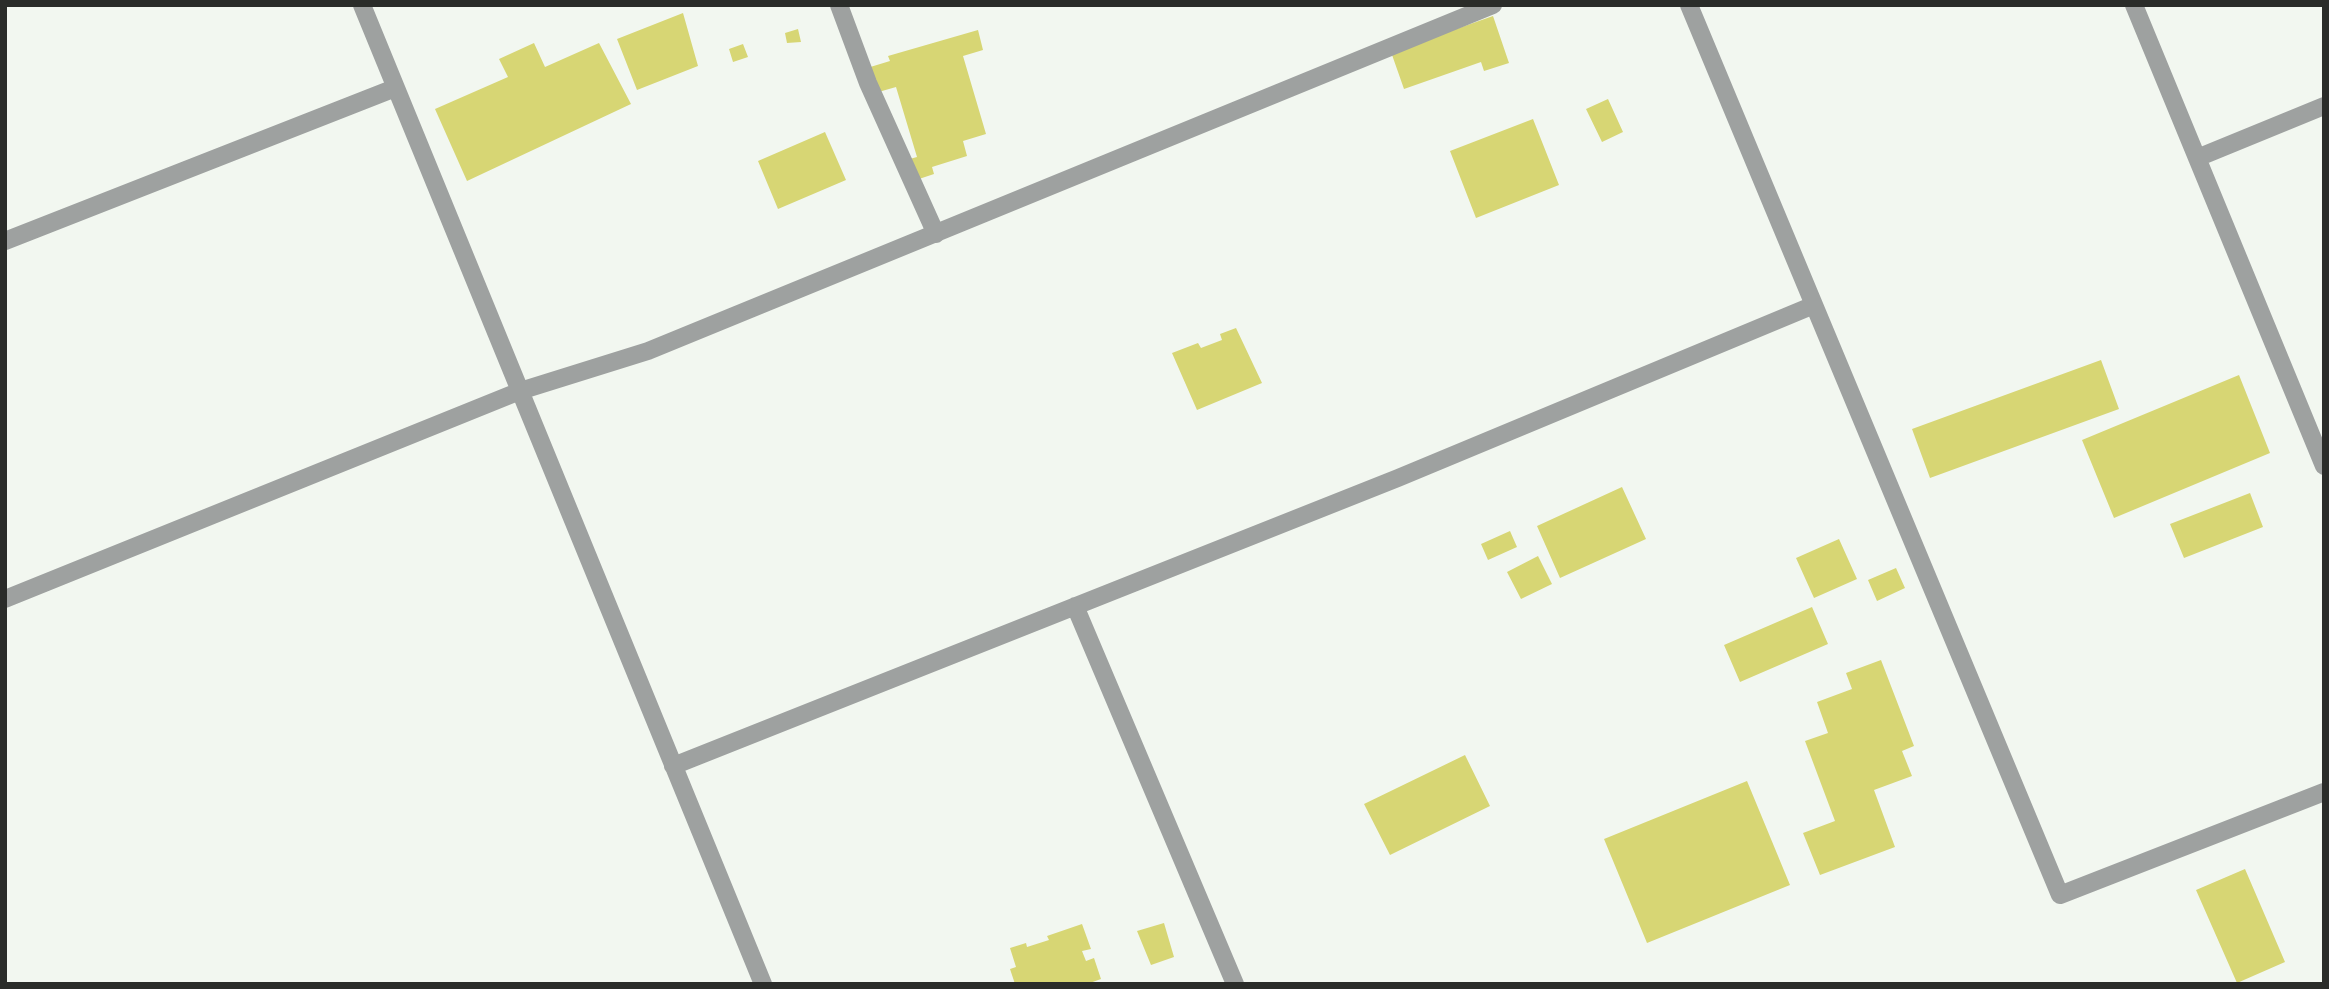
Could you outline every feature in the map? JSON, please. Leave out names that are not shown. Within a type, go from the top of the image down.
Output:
[{"type":"street","points":[[362,5],[763,984]]},
{"type":"street","points":[[839,5],[869,83],[936,234]]},
{"type":"street","points":[[5,600],[520,391],[648,351],[1493,5]]},
{"type":"street","points":[[1689,5],[2060,895],[2324,792]]},
{"type":"street","points":[[2134,5],[2324,466]]},
{"type":"street","points":[[5,241],[395,88]]},
{"type":"street","points":[[2197,158],[2324,106]]},
{"type":"street","points":[[673,765],[1398,478],[1814,305]]},
{"type":"street","points":[[1075,606],[1235,984]]},
{"type":"building","points":[[683,13],[698,66],[637,90],[617,39]]},
{"type":"building","points":[[1493,16],[1509,63],[1484,71],[1481,62],[1404,89],[1391,52]]},
{"type":"building","points":[[798,29],[801,42],[787,43],[785,33]]},
{"type":"building","points":[[978,30],[983,50],[963,56],[986,134],[963,141],[967,156],[932,167],[934,174],[913,181],[906,160],[917,157],[896,87],[875,93],[867,68],[890,61],[888,56]]},
{"type":"building","points":[[534,43],[545,67],[599,43],[631,104],[467,181],[435,109],[508,77],[499,59]]},
{"type":"building","points":[[743,44],[748,57],[733,62],[729,49]]},
{"type":"building","points":[[1608,99],[1623,132],[1602,142],[1586,109]]},
{"type":"building","points":[[1533,119],[1559,185],[1476,218],[1450,151]]},
{"type":"building","points":[[825,132],[846,180],[778,209],[758,161]]},
{"type":"building","points":[[1236,328],[1262,383],[1197,410],[1172,353],[1198,343],[1201,348],[1222,340],[1220,334]]},
{"type":"building","points":[[2101,360],[2119,409],[1930,478],[1912,429]]},
{"type":"building","points":[[2239,375],[2270,453],[2114,518],[2082,440]]},
{"type":"building","points":[[1622,487],[1646,539],[1560,578],[1537,526]]},
{"type":"building","points":[[2250,493],[2263,527],[2184,558],[2170,524]]},
{"type":"building","points":[[1510,531],[1517,547],[1488,560],[1481,544]]},
{"type":"building","points":[[1839,539],[1857,579],[1814,598],[1796,558]]},
{"type":"building","points":[[1538,556],[1552,584],[1521,599],[1507,572]]},
{"type":"building","points":[[1896,568],[1905,588],[1877,601],[1868,580]]},
{"type":"building","points":[[1812,607],[1828,644],[1740,682],[1724,645]]},
{"type":"building","points":[[1881,660],[1914,746],[1902,751],[1912,776],[1874,790],[1895,847],[1820,875],[1803,833],[1835,821],[1805,741],[1828,733],[1817,702],[1852,689],[1846,673]]},
{"type":"building","points":[[1465,755],[1490,806],[1390,855],[1364,804]]},
{"type":"building","points":[[1747,781],[1790,885],[1647,943],[1604,839]]},
{"type":"building","points":[[2245,869],[2285,962],[2237,983],[2196,890]]},
{"type":"building","points":[[1164,923],[1174,957],[1151,965],[1137,931]]},
{"type":"building","points":[[1082,924],[1091,949],[1082,951],[1086,961],[1094,958],[1101,979],[1087,984],[1015,984],[1010,969],[1016,967],[1010,948],[1026,943],[1027,947],[1049,940],[1047,936]]}]
